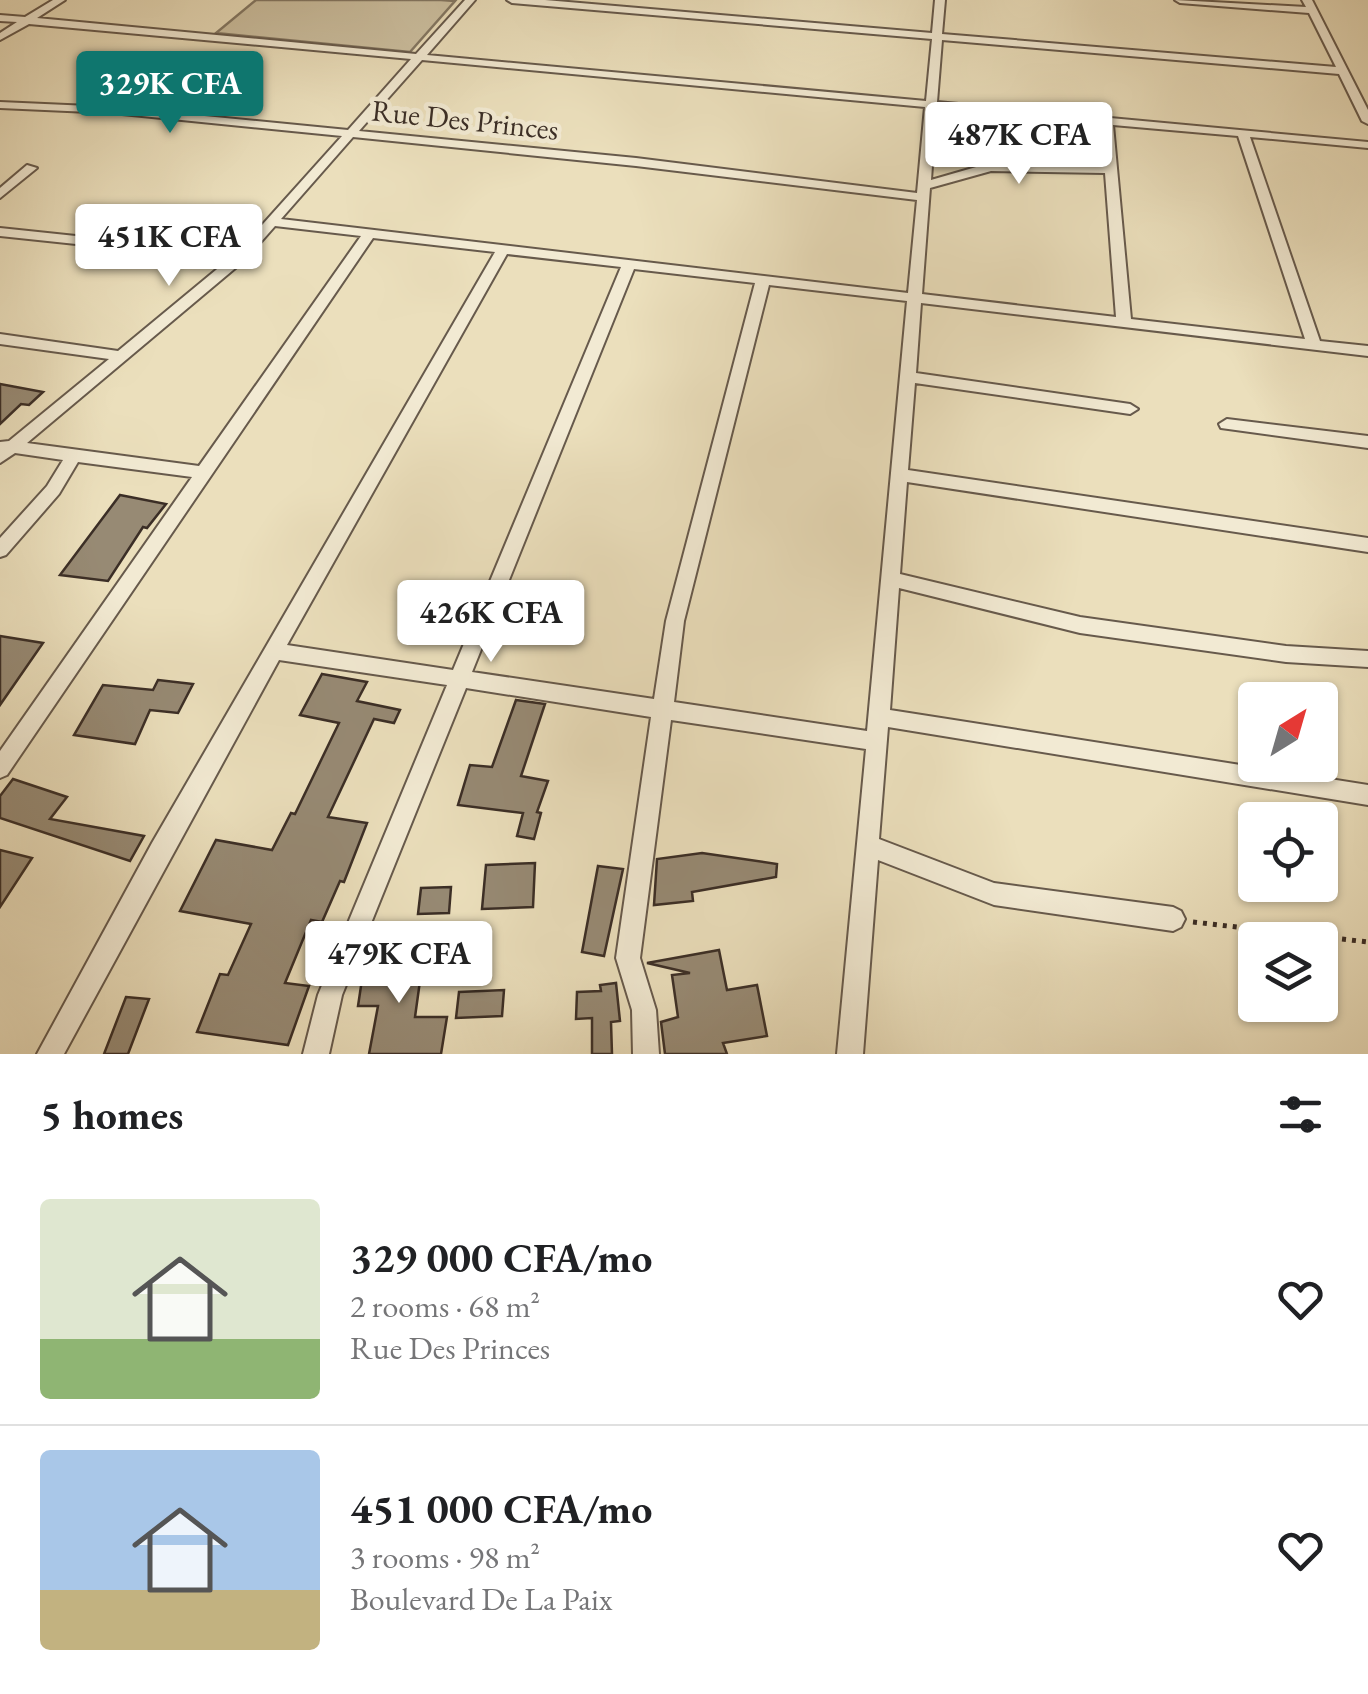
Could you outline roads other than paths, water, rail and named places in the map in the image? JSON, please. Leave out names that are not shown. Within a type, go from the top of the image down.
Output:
[{"type":"street","points":[[0,37],[60,0]]},
{"type":"street","points":[[4,450],[124,356],[240,257],[470,0]]},
{"type":"street","points":[[512,0],[1343,71]]},
{"type":"street","points":[[850,1054],[940,0]]},
{"type":"street","points":[[1180,0],[1309,5],[1368,120]]},
{"type":"street","points":[[0,18],[1368,145]]},
{"type":"street","name":"Rue Des Princes","points":[[0,105],[112,110],[924,192]]},
{"type":"street","points":[[1107,121],[1124,322]]},
{"type":"street","points":[[1243,134],[1314,345]]},
{"type":"street","points":[[924,192],[990,167],[1111,170]]},
{"type":"street","points":[[0,194],[30,168]]},
{"type":"street","points":[[272,222],[1364,351],[1368,370]]},
{"type":"street","points":[[0,232],[240,257]]},
{"type":"street","points":[[0,768],[370,233]]},
{"type":"street","points":[[50,1054],[152,859],[275,652],[503,249]]},
{"type":"street","points":[[316,1054],[330,995],[629,264]]},
{"type":"street","points":[[646,1054],[644,1010],[628,958],[675,620],[763,280]]},
{"type":"street","points":[[0,339],[124,356]]},
{"type":"street","points":[[909,377],[1040,399],[1066,398],[1130,409]]},
{"type":"street","points":[[1227,424],[1368,442]]},
{"type":"street","points":[[4,450],[204,474]]},
{"type":"street","points":[[0,550],[53,490],[73,456]]},
{"type":"street","points":[[900,475],[1089,506],[1368,544]]},
{"type":"street","points":[[892,579],[1080,625],[1286,654],[1368,658]]},
{"type":"street","points":[[275,652],[878,742]]},
{"type":"street","points":[[880,716],[1368,795]]},
{"type":"street","points":[[870,846],[994,894],[1173,920]]}]
